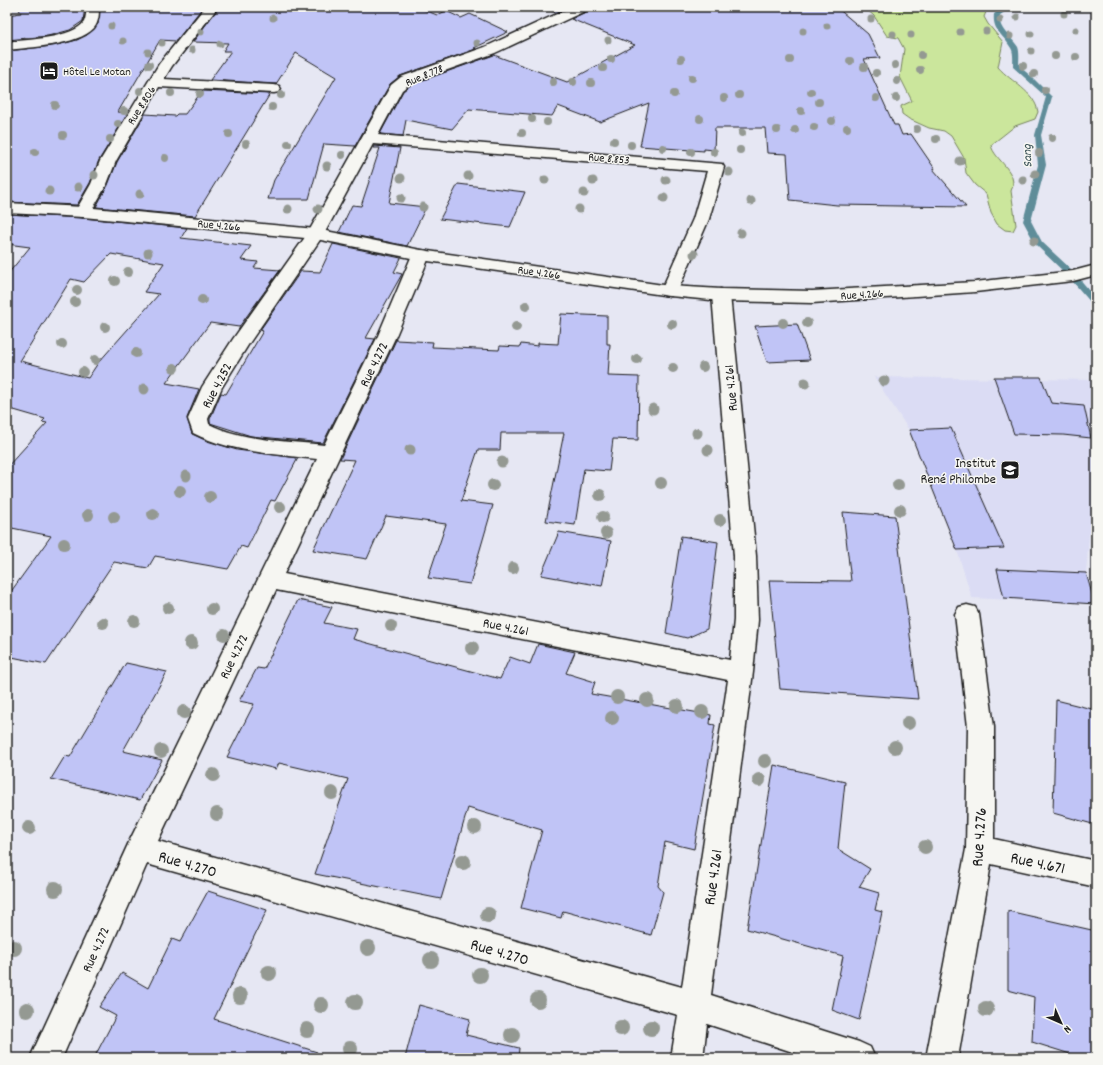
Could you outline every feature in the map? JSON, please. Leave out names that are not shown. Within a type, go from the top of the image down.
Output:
[{"type":"street","points":[[7,46],[58,39],[76,34],[84,30],[90,24],[93,7]]},
{"type":"street","name":"Rue 8.806","points":[[83,212],[99,184],[108,161],[166,64],[212,7]]},
{"type":"street","name":"Rue 8.778","points":[[316,234],[396,88],[406,80],[490,50],[532,32],[582,7]]},
{"type":"street","points":[[155,83],[274,89]]},
{"type":"street","name":"Rue 8.853","points":[[369,139],[716,167],[701,219],[670,291]]},
{"type":"street","name":"Rue 4.266","points":[[7,208],[83,212],[316,234],[422,255],[670,291],[721,295],[812,297],[975,287],[1073,276],[1096,270]]},
{"type":"street","name":"Rue 4.252","points":[[316,234],[242,339],[212,387],[198,419],[200,428],[208,434],[248,442],[329,452]]},
{"type":"street","name":"Rue 4.272","points":[[46,1058],[140,849],[270,580],[329,452],[386,338],[422,255]]},
{"type":"street","name":"Rue 4.261","points":[[687,1058],[741,672],[746,620],[745,556],[721,295]]},
{"type":"street","name":"Rue 4.261","points":[[270,580],[741,672]]},
{"type":"street","name":"Rue 4.276","points":[[942,1058],[980,849],[981,727],[967,614]]},
{"type":"street","name":"Rue 4.270","points":[[140,849],[694,1005],[859,1058]]},
{"type":"street","name":"Rue 4.671","points":[[980,849],[1096,874]]},
{"type":"shaded area","name":"Institut René Philombe","points":[[874,377],[1096,380],[1096,510],[1091,511],[1086,573],[1095,604],[972,598],[957,550],[909,430]]},
{"type":"green space","points":[[864,7],[988,7],[984,17],[1003,42],[998,67],[1027,93],[1036,105],[1038,112],[1035,119],[1015,126],[991,145],[993,151],[1006,166],[1012,178],[1013,184],[1011,191],[1016,225],[1013,231],[1005,230],[997,224],[991,213],[986,194],[975,185],[966,173],[964,158],[951,136],[944,131],[929,128],[909,119],[902,114],[901,106],[912,101],[900,77],[904,49],[898,38],[887,36],[874,16]]},
{"type":"building","points":[[18,7],[85,7],[83,21],[70,30],[48,36],[7,40],[7,15],[21,13]]},
{"type":"building","points":[[100,7],[203,7],[176,41],[160,40],[118,112],[128,113],[99,160],[90,183],[77,205],[7,202],[7,51],[53,46],[77,40],[87,35],[98,24]]},
{"type":"building","points":[[219,7],[417,7],[437,15],[446,11],[461,18],[470,14],[508,32],[474,48],[476,49],[400,76],[390,84],[355,146],[324,144],[309,199],[268,199],[274,180],[336,77],[296,53],[276,84],[210,80],[231,51],[223,51],[228,43],[193,42]]},
{"type":"building","points":[[545,7],[568,7],[556,13]]},
{"type":"building","points":[[589,7],[836,7],[868,34],[880,58],[864,59],[894,125],[898,125],[902,135],[911,134],[935,169],[933,169],[966,207],[837,205],[790,200],[787,154],[767,153],[765,128],[715,128],[714,150],[704,149],[704,151],[640,146],[649,103],[600,122],[558,106],[552,116],[469,109],[452,129],[406,120],[403,136],[380,134],[403,91],[412,84],[494,55],[567,82],[635,45],[571,19],[588,11]]},
{"type":"building","points":[[202,91],[270,94],[195,216],[96,207],[108,185],[117,162],[145,114],[175,116],[177,114],[185,114]]},
{"type":"building","points":[[374,146],[400,148],[389,203],[426,207],[407,246],[339,232],[352,205],[361,206],[380,148],[373,148]]},
{"type":"building","points":[[458,184],[525,192],[510,227],[440,219]]},
{"type":"building","points":[[7,214],[83,218],[187,228],[181,238],[251,246],[241,260],[258,262],[254,268],[280,270],[239,327],[210,323],[166,383],[199,389],[187,418],[192,434],[207,441],[237,450],[298,458],[275,501],[271,500],[247,548],[241,546],[228,569],[155,556],[148,568],[114,562],[46,664],[7,656],[7,597],[51,536],[7,527],[7,467],[47,423],[42,422],[45,419],[7,408],[7,275],[30,247],[7,244]],"holes":[[[111,254],[164,263],[144,292],[159,294],[98,363],[88,378],[20,361],[71,279],[84,282]]]},
{"type":"building","points":[[333,244],[401,258],[394,272],[402,274],[366,338],[375,339],[323,443],[251,436],[210,423],[210,419],[221,393],[226,394],[263,331],[260,330],[301,271],[320,272]]},
{"type":"building","points":[[561,314],[607,316],[607,344],[610,344],[608,376],[639,377],[638,440],[613,439],[609,471],[584,469],[575,525],[546,521],[564,433],[501,433],[500,450],[478,450],[461,501],[493,505],[470,584],[428,578],[446,524],[386,516],[367,559],[313,550],[355,460],[340,459],[396,340],[433,342],[432,347],[499,350],[500,346],[520,347],[521,344],[538,346],[538,343],[558,344]]},
{"type":"building","points":[[797,324],[810,360],[767,362],[755,326]]},
{"type":"building","points":[[994,377],[1041,377],[1051,403],[1084,406],[1091,438],[1063,435],[1014,434]]},
{"type":"building","points":[[951,428],[1004,548],[957,550],[909,430]]},
{"type":"building","points":[[843,512],[895,516],[918,699],[780,689],[769,580],[851,581]]},
{"type":"building","points":[[559,532],[611,541],[602,586],[541,575]]},
{"type":"building","points":[[681,536],[718,542],[707,629],[687,638],[666,633]]},
{"type":"building","points":[[997,569],[1086,573],[1095,604],[1004,598]]},
{"type":"building","points":[[298,600],[332,607],[324,623],[357,629],[353,639],[500,679],[510,657],[530,664],[538,644],[575,652],[566,673],[595,682],[591,694],[711,715],[710,724],[715,725],[694,849],[665,842],[658,886],[663,892],[651,935],[563,911],[561,918],[521,908],[542,830],[468,808],[441,899],[315,874],[348,779],[279,763],[276,769],[227,757],[254,704],[239,701],[257,668],[264,669]]},
{"type":"building","points":[[126,663],[167,672],[123,751],[162,760],[140,800],[51,779],[65,756],[70,757]]},
{"type":"building","points":[[1056,700],[1096,710],[1096,825],[1053,813]]},
{"type":"building","points":[[774,765],[845,782],[838,849],[870,869],[859,887],[879,893],[875,910],[882,912],[859,1020],[832,1010],[843,956],[747,929]]},
{"type":"building","points":[[208,891],[267,910],[214,1019],[317,1052],[316,1058],[94,1058],[116,1016],[99,1007],[122,973],[148,988],[172,939],[180,942]]},
{"type":"building","points":[[1008,911],[1096,931],[1096,1058],[1083,1058],[1032,1042],[1034,997],[1008,990]]},
{"type":"building","points":[[419,1005],[470,1019],[466,1035],[519,1048],[518,1058],[405,1058]]},
{"type":"waterway","name":"Sang","points":[[1006,7],[1006,9],[997,14],[996,19],[999,29],[1015,48],[1016,67],[1031,79],[1049,97],[1038,135],[1042,165],[1027,221],[1039,243],[1069,272],[1096,303]]},
{"type":"place","name":"Hôtel Le Motan","points":[[49,71]]},
{"type":"place","name":"Institut René Philombe","points":[[1010,470]]}]
